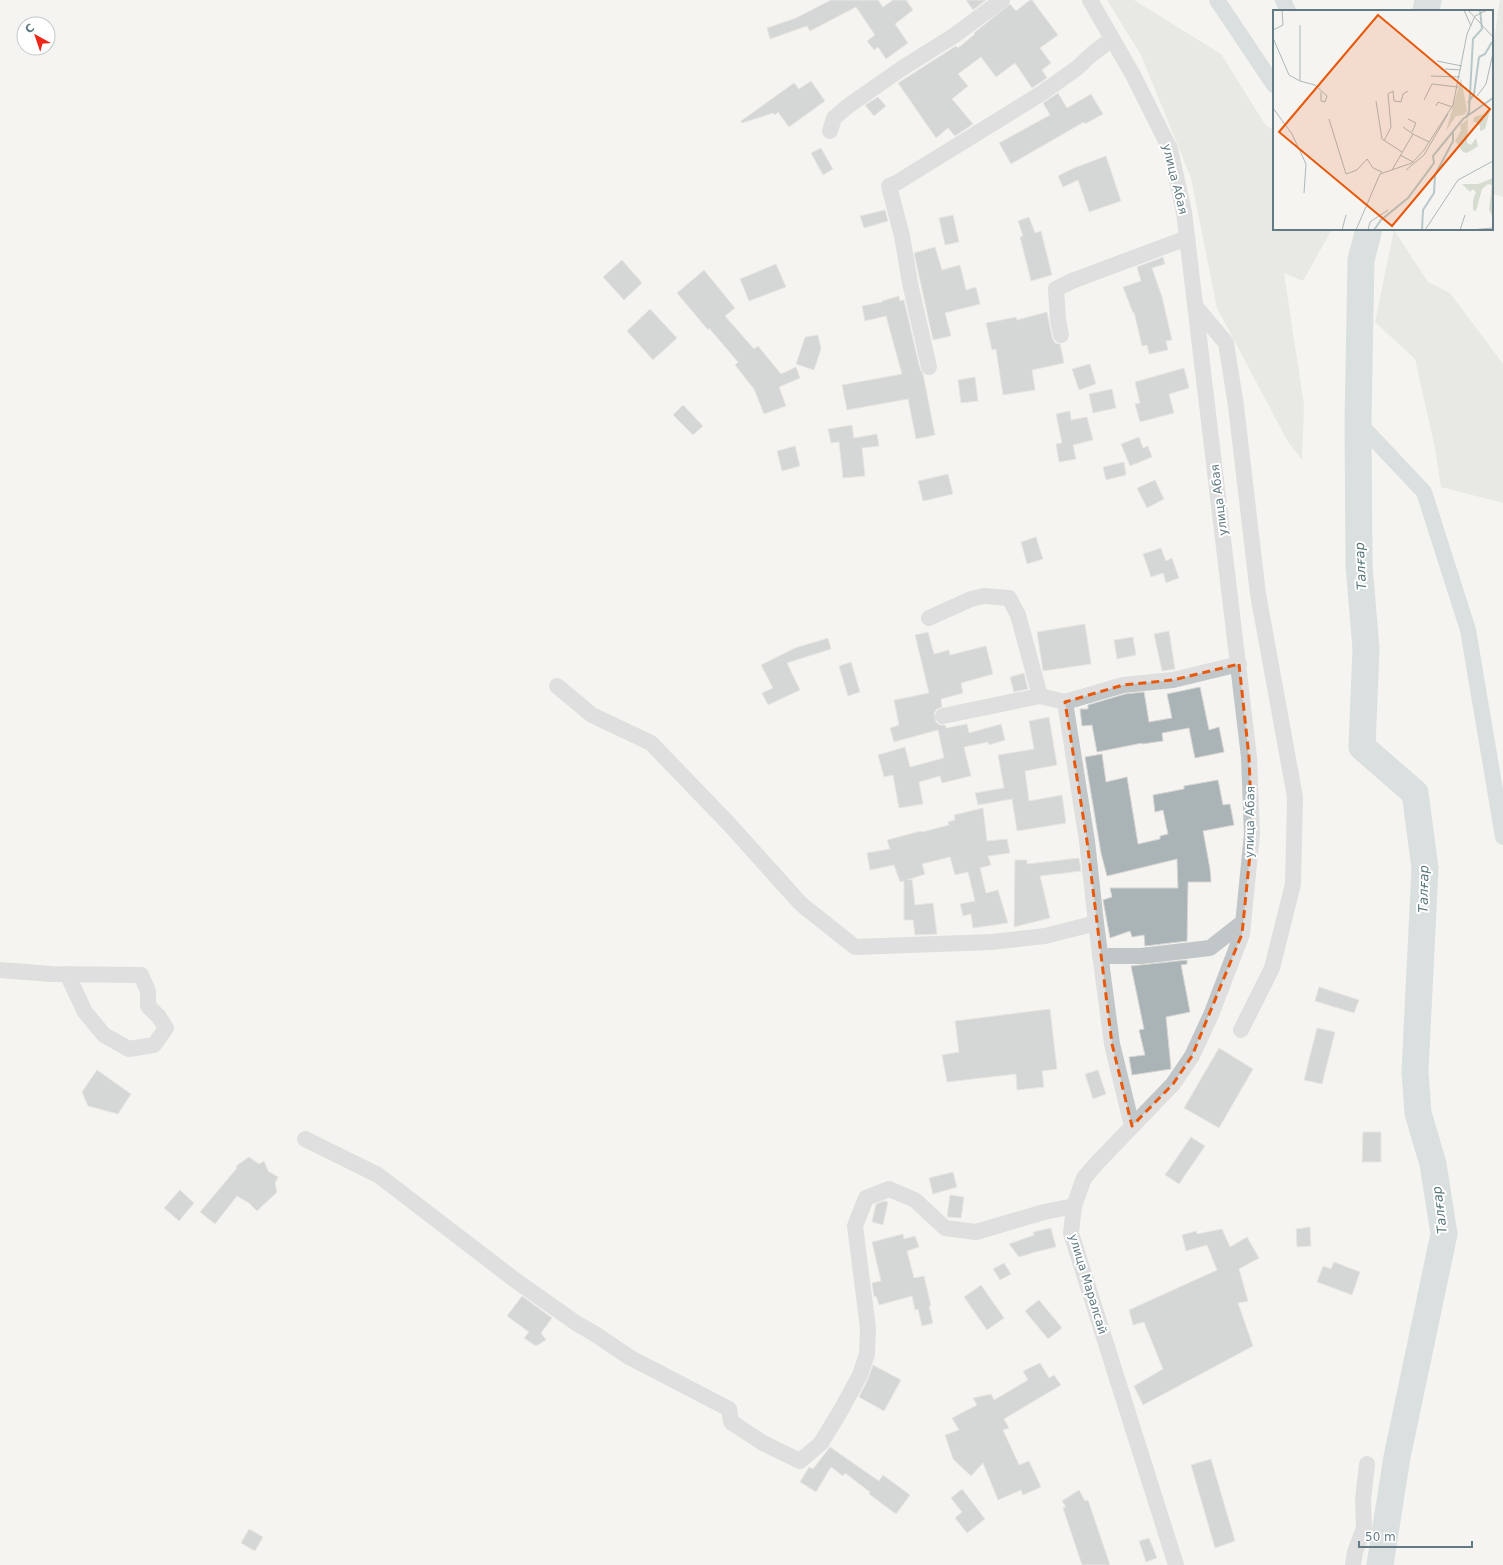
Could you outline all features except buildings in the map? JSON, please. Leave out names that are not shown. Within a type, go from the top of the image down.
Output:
[{"type":"street","points":[[830,131],[834,118],[848,106],[900,69],[955,35],[1002,0]]},
{"type":"street","name":"улица Абая","points":[[1090,0],[1133,75],[1170,149],[1184,212],[1239,664],[1249,757],[1252,834],[1242,934],[1211,1015]]},
{"type":"street","points":[[929,367],[910,283],[899,222],[889,186],[898,182],[1042,93],[1077,68],[1092,54],[1112,39]]},
{"type":"street","points":[[1061,336],[1058,320],[1056,289],[1072,281],[1187,238]]},
{"type":"street","points":[[1195,306],[1226,343],[1236,406],[1258,594],[1294,797],[1293,884],[1272,968],[1242,1030]]},
{"type":"street","points":[[929,618],[971,599],[984,596],[1009,598],[1018,615],[1040,696]]},
{"type":"street","points":[[943,716],[1040,696],[1065,702],[1123,685],[1173,680],[1239,664]]},
{"type":"street","points":[[557,686],[592,715],[650,743],[729,824],[801,904],[855,947],[991,942],[1045,936],[1096,923]]},
{"type":"street","points":[[1065,702],[1087,841],[1112,1044],[1132,1126]]},
{"type":"street","points":[[1100,956],[1140,956],[1210,948],[1243,922]]},
{"type":"street","points":[[0,970],[66,974],[141,975],[148,991],[148,1006],[160,1017],[166,1028],[154,1045],[129,1049],[104,1035],[85,1012],[66,974]]},
{"type":"street","name":"улица Маралсай","points":[[1176,1565],[1071,1233],[1074,1206],[1084,1178],[1097,1162],[1173,1084],[1188,1062],[1211,1015]]},
{"type":"street","points":[[305,1139],[378,1175],[515,1280],[576,1323],[629,1357],[729,1409],[732,1422],[763,1444],[800,1461],[821,1443],[860,1375],[867,1354],[868,1328],[855,1226],[866,1198],[889,1189],[914,1200],[945,1228],[976,1232],[1044,1212],[1074,1206]]},
{"type":"street","points":[[1353,1565],[1355,1552],[1364,1528],[1363,1500],[1367,1464]]},
{"type":"highlighted area","points":[[1239,664],[1249,757],[1252,834],[1242,934],[1192,1056],[1173,1084],[1132,1126],[1112,1044],[1087,841],[1065,702],[1123,685],[1173,680]]},
{"type":"shaded area","points":[[1107,0],[1134,0],[1221,54],[1266,126],[1273,130],[1273,230],[1331,230],[1303,281],[1284,273],[1304,405],[1302,460],[1288,442],[1217,308],[1191,178],[1141,55]]},
{"type":"shaded area","points":[[1500,0],[1503,0],[1503,197],[1493,194],[1493,47]]},
{"type":"shaded area","points":[[1394,230],[1428,282],[1450,293],[1503,364],[1503,503],[1441,487],[1435,448],[1415,359],[1375,322]]},
{"type":"waterway","points":[[1217,0],[1273,84]]},
{"type":"waterway","points":[[1283,0],[1288,10]]},
{"type":"waterway","name":"Талғар","points":[[1426,10],[1428,0]]},
{"type":"waterway","name":"Талғар","points":[[1369,230],[1361,260],[1358,422],[1359,565],[1366,649],[1362,747],[1415,793],[1425,868],[1415,1072],[1418,1113],[1433,1164],[1444,1234],[1397,1457],[1380,1565]]},
{"type":"waterway","points":[[1358,422],[1424,492],[1468,630],[1503,837]]}]
